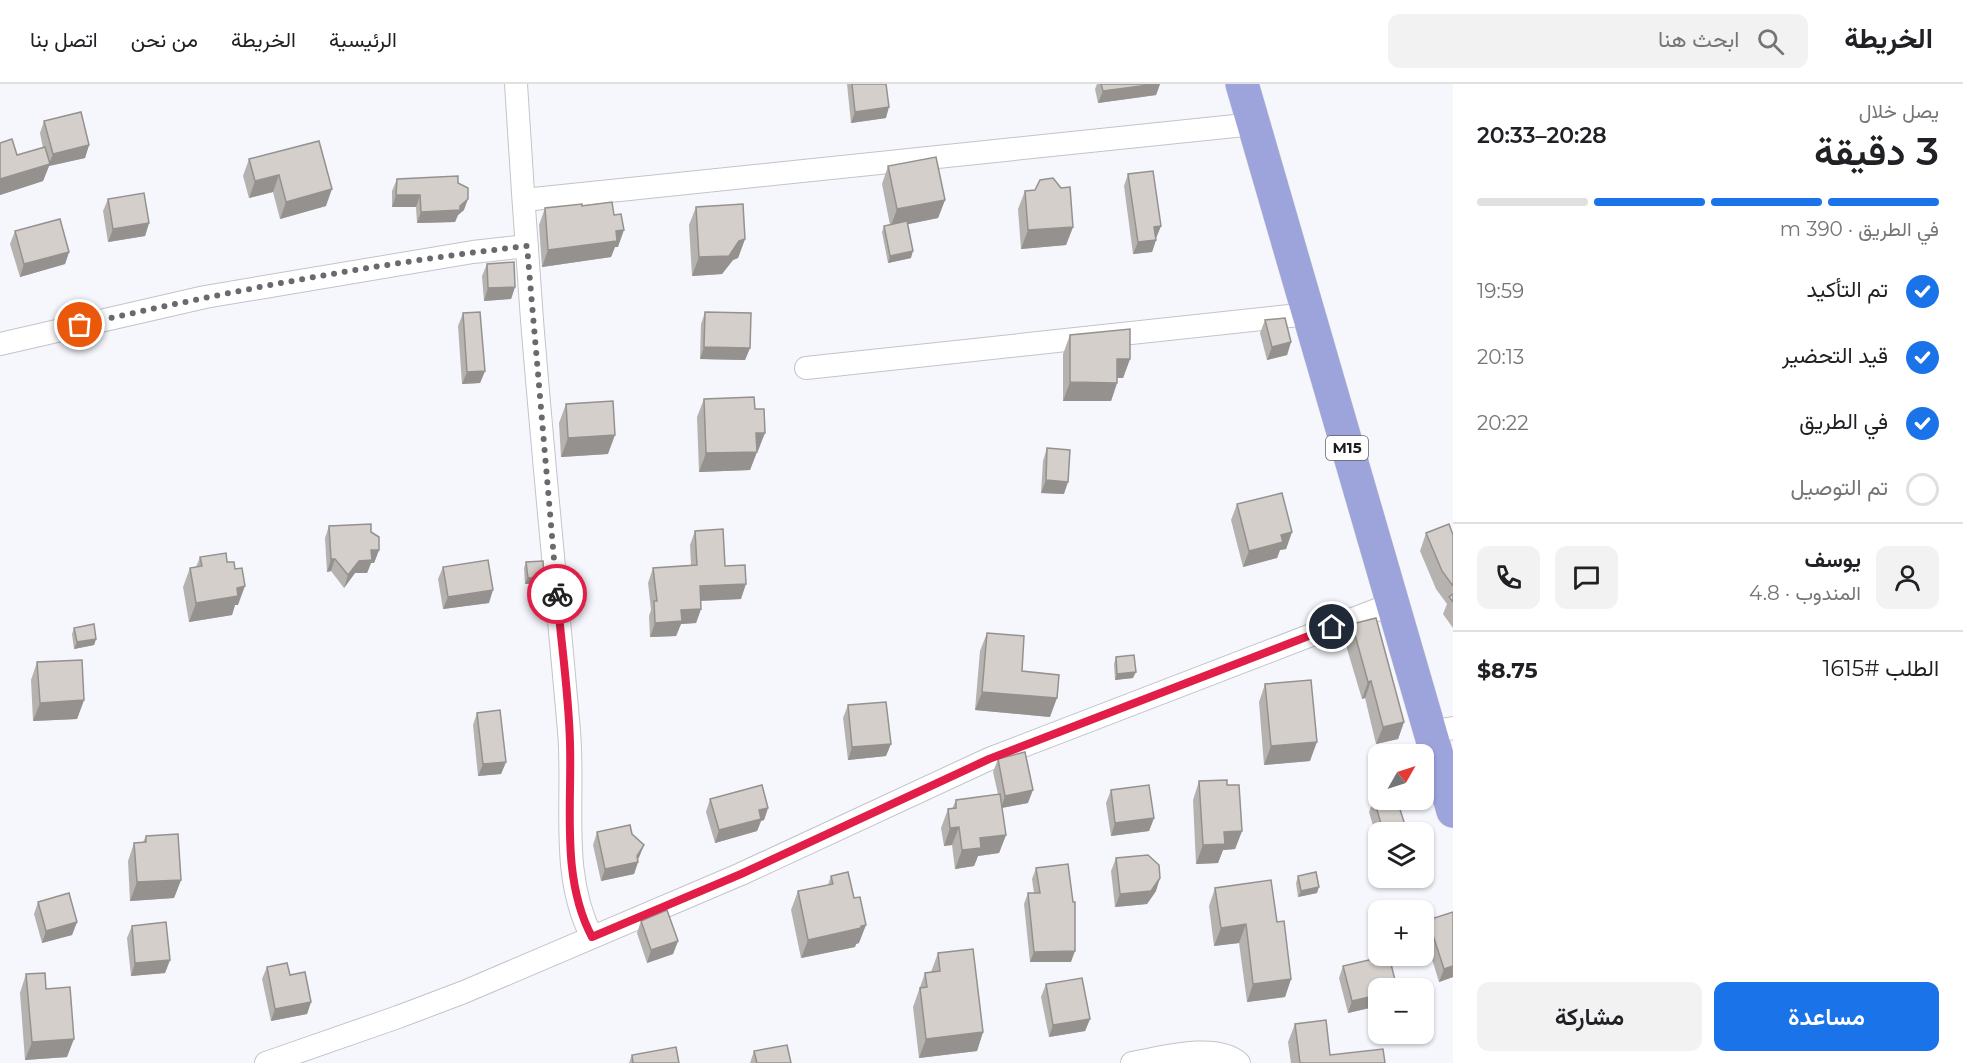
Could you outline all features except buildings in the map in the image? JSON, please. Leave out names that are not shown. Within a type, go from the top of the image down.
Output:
[{"type":"highway","name":"M15","points":[[1242,84],[1392,604],[1441,730],[1453,811]]},
{"type":"street","points":[[516,84],[527,246],[570,742],[572,859],[576,895],[592,937]]},
{"type":"street","points":[[524,200],[1254,124]]},
{"type":"street","points":[[0,344],[205,297],[473,252],[527,246]]},
{"type":"street","points":[[806,368],[1308,314]]},
{"type":"street","points":[[266,1063],[399,1017],[592,937],[741,874],[989,759],[1392,604]]},
{"type":"street","points":[[1132,1063],[1193,1053],[1221,1053],[1239,1063]]},
{"type":"way so far","points":[[80,325],[205,297],[473,252],[527,246],[557,594]]},
{"type":"route","points":[[557,594],[570,742],[572,859],[576,895],[592,937],[741,874],[989,759],[1332,627]]}]
